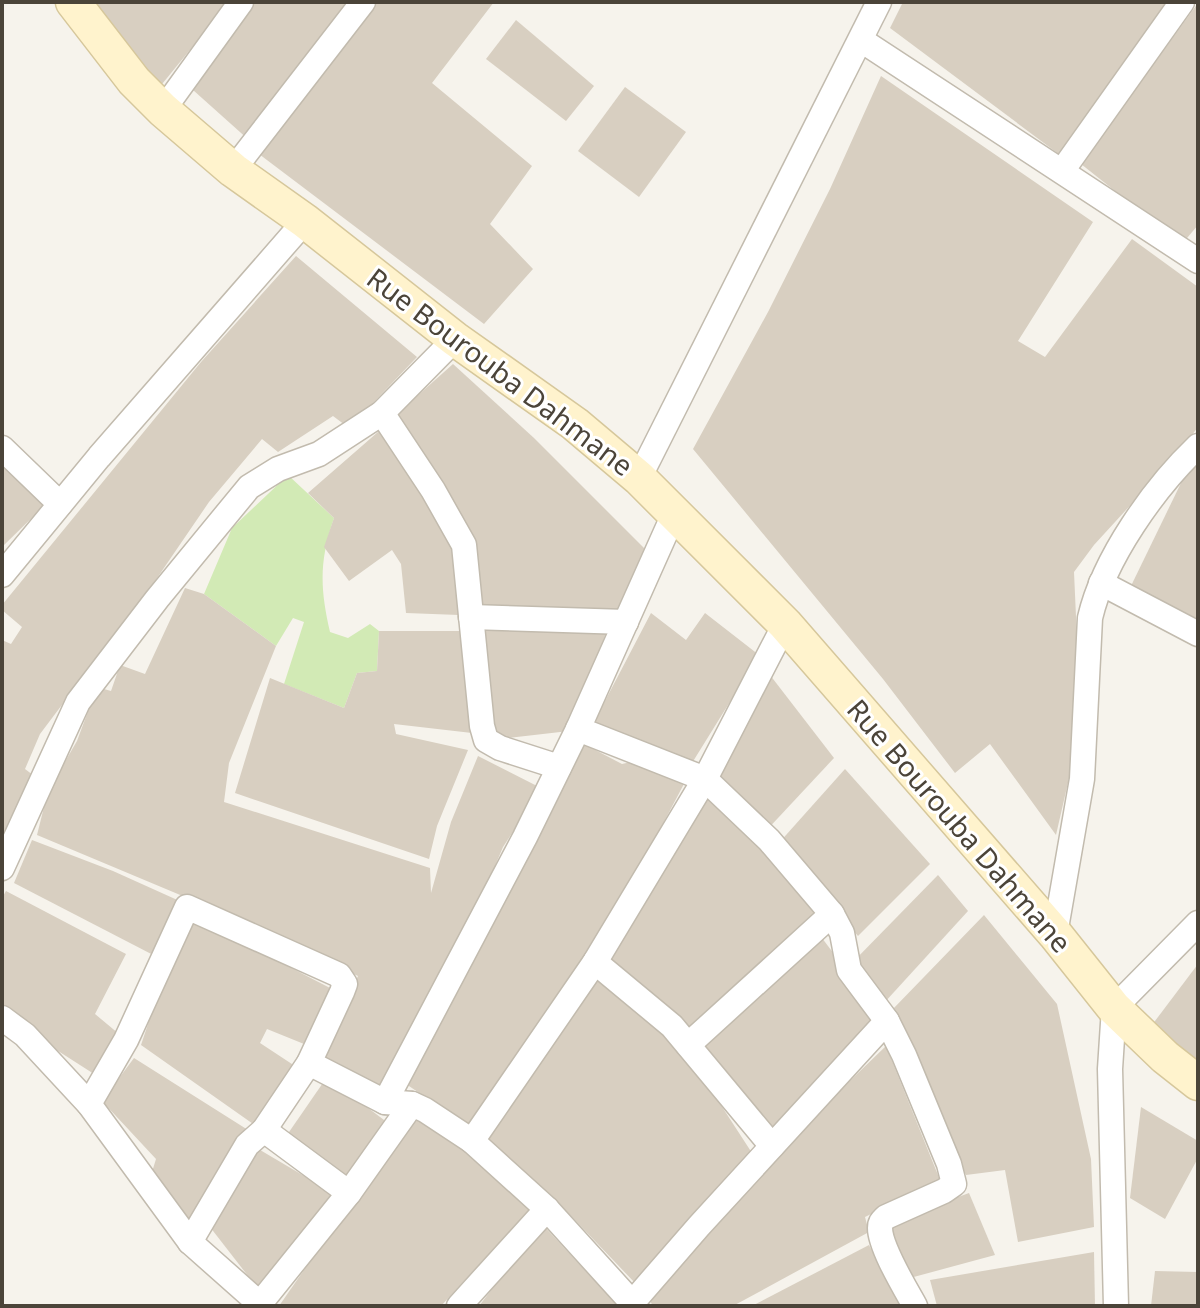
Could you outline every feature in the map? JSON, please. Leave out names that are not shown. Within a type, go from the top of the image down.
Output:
[{"type":"street","name":"Rue Bourouba Dahmane","points":[[73,2],[134,81],[233,170],[305,221],[455,339],[575,424],[639,478],[785,624],[1055,934],[1114,1008],[1165,1057],[1198,1083]]},
{"type":"street","points":[[163,110],[241,2]]},
{"type":"street","points":[[233,170],[363,2]]},
{"type":"street","points":[[639,478],[879,2]]},
{"type":"street","points":[[1062,171],[1182,2]]},
{"type":"street","points":[[861,40],[1198,261]]},
{"type":"street","points":[[2,575],[305,221]]},
{"type":"street","points":[[2,868],[78,702],[249,487],[278,469],[319,454],[382,413],[455,339]]},
{"type":"street","points":[[382,413],[433,490],[464,545],[482,726],[486,740],[500,748],[559,767]]},
{"type":"street","points":[[1055,934],[1082,779],[1090,618],[1101,583],[1129,533],[1174,469],[1198,446]]},
{"type":"street","points":[[2,448],[60,504]]},
{"type":"street","points":[[385,1102],[578,729],[674,514]]},
{"type":"street","points":[[1101,583],[1198,634]]},
{"type":"street","points":[[471,617],[626,622]]},
{"type":"street","points":[[472,1141],[595,962],[705,779],[785,624]]},
{"type":"street","points":[[578,729],[705,779],[769,840],[832,914],[842,933],[849,970],[887,1021],[944,1150],[954,1184],[881,1222],[880,1230],[896,1271],[915,1306]]},
{"type":"street","points":[[89,1104],[126,1040],[187,907],[339,975],[345,984],[309,1063],[264,1130],[247,1145],[190,1242]]},
{"type":"street","points":[[688,1045],[832,914]]},
{"type":"street","points":[[1116,1306],[1110,1069],[1114,1008],[1198,923]]},
{"type":"street","points":[[595,962],[653,1008],[772,1146]]},
{"type":"street","points":[[2,1018],[25,1035],[89,1104],[190,1242],[259,1305],[349,1193],[412,1104]]},
{"type":"street","points":[[309,1063],[385,1102],[412,1104],[472,1141],[547,1209],[634,1304],[772,1146],[887,1021]]},
{"type":"street","points":[[264,1130],[349,1193]]},
{"type":"street","points":[[459,1306],[547,1209]]},
{"type":"green space","points":[[288,475],[334,518],[323,575],[330,632],[348,638],[370,624],[379,631],[377,671],[357,673],[344,708],[284,684],[304,622],[293,618],[276,646],[204,594],[232,528]]},
{"type":"building","points":[[95,2],[229,2],[158,89]]},
{"type":"building","points":[[253,2],[353,2],[250,141],[193,90]]},
{"type":"building","points":[[370,2],[494,2],[432,83],[532,166],[490,224],[533,269],[484,324],[255,151]]},
{"type":"building","points":[[903,2],[1170,2],[1060,155],[890,28]]},
{"type":"building","points":[[1198,3],[1198,225],[1182,244],[1081,164]]},
{"type":"building","points":[[516,20],[594,86],[566,121],[486,59]]},
{"type":"building","points":[[881,76],[1093,222],[1018,341],[1045,357],[1132,239],[1198,287],[1198,427],[1074,572],[1077,639],[1075,752],[1056,835],[990,744],[955,773],[883,679],[693,449],[768,312],[830,189]]},
{"type":"building","points":[[625,87],[686,132],[639,197],[578,151]]},
{"type":"building","points":[[296,256],[417,357],[349,428],[333,416],[278,452],[262,439],[209,502],[153,584],[40,734],[25,769],[33,775],[2,846],[2,640],[11,644],[22,627],[2,610],[2,605],[201,362]]},
{"type":"building","points":[[453,364],[534,438],[645,549],[621,614],[477,605],[397,414]]},
{"type":"building","points":[[386,425],[460,552],[459,615],[406,613],[401,564],[392,550],[349,581],[324,547],[334,518],[308,493]]},
{"type":"building","points":[[1198,448],[1198,626],[1130,588]]},
{"type":"building","points":[[2,459],[47,503],[2,547]]},
{"type":"building","points":[[185,588],[204,594],[276,646],[229,763],[224,802],[430,868],[431,893],[451,822],[478,756],[541,788],[503,847],[470,925],[375,1094],[318,1058],[358,976],[185,897],[37,835],[48,791],[77,741],[97,687],[111,691],[120,665],[145,674]]},
{"type":"building","points":[[651,613],[686,640],[705,613],[759,655],[692,763],[594,722]]},
{"type":"building","points":[[481,628],[606,633],[569,731],[490,740]]},
{"type":"building","points":[[379,631],[467,631],[472,733],[394,724],[396,734],[468,750],[437,826],[429,859],[235,793],[270,678],[344,708],[357,673],[377,671]]},
{"type":"building","points":[[770,675],[834,758],[764,833],[712,778]]},
{"type":"building","points":[[580,742],[622,764],[635,761],[685,782],[612,920],[474,1130],[406,1084]]},
{"type":"building","points":[[845,769],[930,864],[858,936],[778,844]]},
{"type":"building","points":[[706,784],[825,916],[689,1030],[599,961]]},
{"type":"building","points":[[32,840],[184,903],[159,958],[14,883]]},
{"type":"building","points":[[938,875],[968,911],[884,1003],[851,964]]},
{"type":"building","points":[[6,891],[126,954],[95,1014],[119,1034],[94,1074],[2,1015],[2,898]]},
{"type":"building","points":[[185,913],[332,989],[304,1044],[267,1029],[260,1043],[298,1068],[259,1128],[141,1045]]},
{"type":"building","points":[[984,915],[1057,1004],[1091,1159],[1094,1227],[1018,1242],[1005,1170],[966,1175],[944,1135],[924,1069],[893,1009]]},
{"type":"building","points":[[819,934],[879,1014],[774,1133],[699,1046]]},
{"type":"building","points":[[1198,964],[1198,1066],[1152,1025]]},
{"type":"building","points":[[597,980],[653,1021],[704,1079],[752,1153],[635,1283],[551,1195],[481,1139]]},
{"type":"building","points":[[886,1046],[940,1180],[865,1217],[869,1232],[733,1306],[653,1306],[650,1301],[776,1152]]},
{"type":"building","points":[[134,1058],[248,1130],[188,1221],[152,1172],[156,1159],[102,1101]]},
{"type":"building","points":[[327,1077],[388,1123],[343,1181],[287,1135]]},
{"type":"building","points":[[1141,1107],[1198,1141],[1198,1158],[1165,1219],[1130,1198]]},
{"type":"building","points":[[412,1114],[479,1155],[530,1209],[441,1306],[279,1306]]},
{"type":"building","points":[[255,1147],[333,1193],[262,1294],[210,1227]]},
{"type":"building","points":[[969,1193],[995,1255],[910,1278],[886,1224]]},
{"type":"building","points":[[542,1224],[618,1306],[479,1306]]},
{"type":"building","points":[[869,1245],[901,1306],[752,1306]]},
{"type":"building","points":[[1094,1252],[1095,1306],[937,1306],[930,1280]]},
{"type":"building","points":[[1155,1271],[1198,1272],[1198,1306],[1151,1306]]}]
